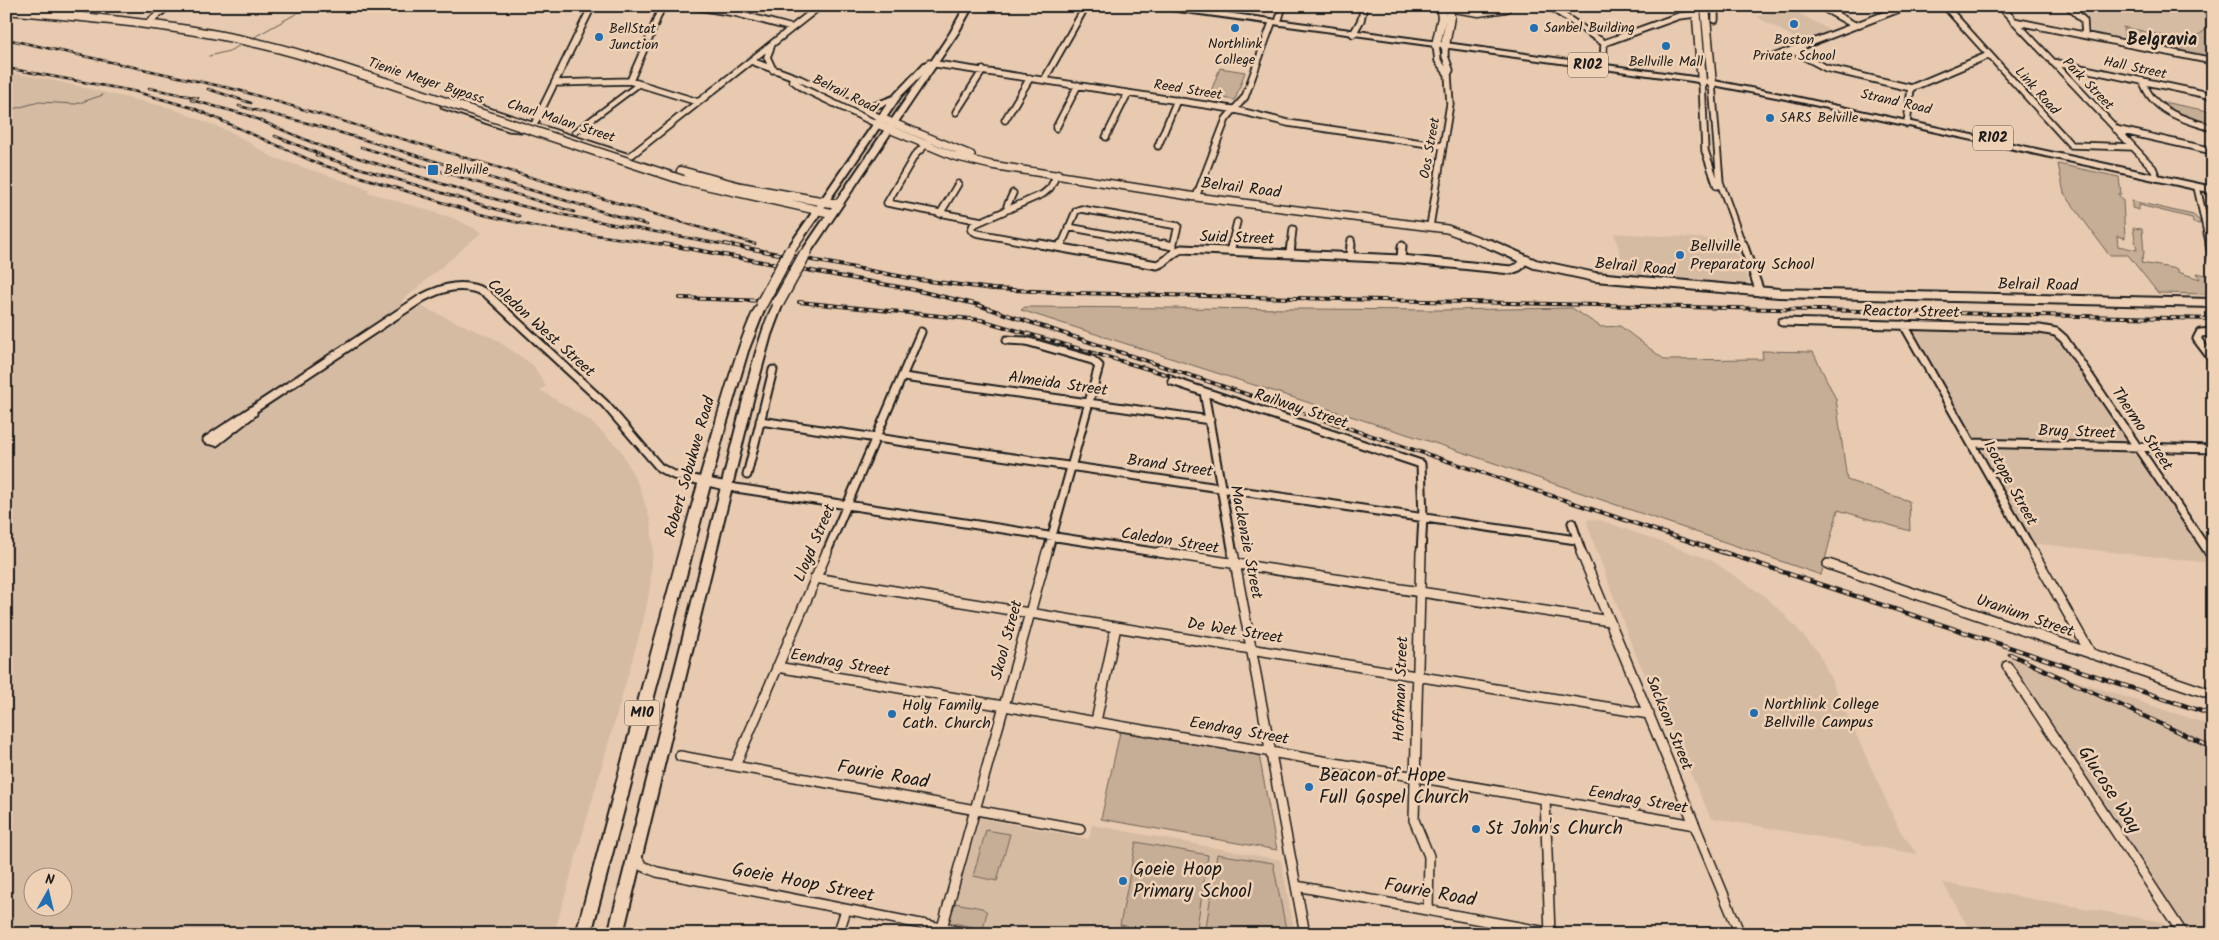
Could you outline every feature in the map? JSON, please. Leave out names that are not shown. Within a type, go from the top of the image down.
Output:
[{"type":"main road","name":"Tienie Meyer Bypass","points":[[22,6],[151,21],[244,38],[260,39],[706,179],[837,204]]},
{"type":"main road","name":"Robert Sobukwe Road","points":[[615,934],[725,487],[760,355],[778,303],[831,212],[932,62],[954,33],[964,10],[969,6]]},
{"type":"main road","name":"R102","points":[[1156,6],[1202,9]]},
{"type":"main road","name":"R102","points":[[1189,6],[1275,21],[1436,43]]},
{"type":"main road","points":[[1696,6],[1699,80]]},
{"type":"main road","points":[[1436,43],[1442,16],[1439,7],[1488,15],[1509,7]]},
{"type":"main road","points":[[1449,9],[1482,12],[1509,7]]},
{"type":"main road","points":[[1696,17],[1702,18],[1705,7]]},
{"type":"main road","points":[[1705,7],[1712,82]]},
{"type":"main road","points":[[1446,44],[1449,9]]},
{"type":"main road","name":"Tienie Meyer Bypass","points":[[6,10],[202,24],[252,34],[260,39]]},
{"type":"main road","points":[[1464,10],[1488,15]]},
{"type":"main road","name":"R102","points":[[1275,21],[1303,27],[1355,32]]},
{"type":"main road","name":"Strand Road","points":[[1436,43],[1798,94],[2018,148],[2213,190]]},
{"type":"main road","name":"Tienie Meyer Bypass","points":[[312,55],[683,180],[803,208],[831,212]]},
{"type":"main road","name":"Robert Sobukwe Road","points":[[583,934],[704,480],[741,353],[762,303],[790,251],[898,94],[932,62]]},
{"type":"main road","name":"Strand Road","points":[[1712,82],[1985,136],[2078,157],[2089,162]]},
{"type":"main road","points":[[855,106],[882,105],[898,94]]},
{"type":"main road","points":[[1798,94],[1800,97],[1836,108]]},
{"type":"main road","points":[[1985,136],[2018,148]]},
{"type":"street","points":[[151,21],[168,6]]},
{"type":"street","points":[[533,128],[592,6]]},
{"type":"street","points":[[630,81],[662,6]]},
{"type":"street","points":[[692,6],[735,13],[792,28]]},
{"type":"street","points":[[735,13],[744,6]]},
{"type":"street","name":"Charl Malan Street","points":[[533,128],[510,128],[444,106],[454,100],[626,159],[820,6]]},
{"type":"street","points":[[1044,80],[1086,6]]},
{"type":"street","points":[[1196,197],[1222,126],[1228,116],[1245,97],[1275,21],[1283,6]]},
{"type":"street","points":[[1355,32],[1364,6]]},
{"type":"street","points":[[1430,6],[1439,7]]},
{"type":"street","points":[[1549,6],[1604,43]]},
{"type":"street","points":[[1715,6],[1715,20]]},
{"type":"street","points":[[1820,6],[1856,26]]},
{"type":"street","points":[[1771,58],[1907,6]]},
{"type":"street","name":"Link Road","points":[[1946,6],[2071,145],[2079,147],[2133,147]]},
{"type":"street","name":"Park Street","points":[[2000,6],[2155,171],[2157,178]]},
{"type":"street","points":[[2068,6],[2084,21],[2085,35]]},
{"type":"street","points":[[1604,43],[1677,17],[1696,17]]},
{"type":"street","points":[[2013,21],[2213,61]]},
{"type":"street","name":"Oos Street","points":[[1436,43],[1439,64],[1442,70],[1448,74]]},
{"type":"street","points":[[1603,67],[1604,43]]},
{"type":"street","name":"Oos Street","points":[[1430,226],[1450,101],[1448,74],[1450,70],[1445,56],[1446,44]]},
{"type":"street","points":[[772,45],[767,57],[773,70]]},
{"type":"street","points":[[1792,50],[1826,68],[1911,88],[1989,55]]},
{"type":"street","name":"Belrail Road","points":[[751,61],[855,106],[879,121]]},
{"type":"street","name":"Reed Street","points":[[932,62],[1177,100],[1235,110],[1288,123],[1442,146]]},
{"type":"street","name":"Hall Street","points":[[2052,62],[2213,96]]},
{"type":"street","points":[[956,112],[983,70]]},
{"type":"street","name":"Belrail Road","points":[[788,76],[804,89],[890,125],[954,156],[978,162],[1196,197],[1430,226],[1464,234],[1524,261],[1556,271],[1595,278],[1760,292],[2213,303]]},
{"type":"street","points":[[1005,120],[1030,78]]},
{"type":"street","points":[[1699,80],[1705,151],[1760,292]]},
{"type":"street","points":[[556,83],[630,81],[698,102]]},
{"type":"street","points":[[2142,81],[2146,94],[2168,112],[2213,128]]},
{"type":"street","points":[[1712,82],[1720,182],[1727,205]]},
{"type":"street","points":[[575,132],[639,84]]},
{"type":"street","points":[[1056,128],[1078,85]]},
{"type":"street","points":[[1907,121],[1911,88]]},
{"type":"street","points":[[1106,137],[1128,93]]},
{"type":"street","points":[[1158,146],[1177,100]]},
{"type":"street","points":[[2115,129],[2213,151]]},
{"type":"street","points":[[928,142],[903,175],[887,202],[889,205],[982,221],[1044,194],[1058,174]]},
{"type":"street","points":[[940,214],[958,184]]},
{"type":"street","points":[[2197,187],[2213,260]]},
{"type":"street","points":[[1010,209],[1006,206],[1012,193]]},
{"type":"street","points":[[1060,247],[1068,227],[1076,211],[1081,209],[1174,224],[1179,228],[1175,248],[1068,227]]},
{"type":"street","name":"Suid Street","points":[[982,221],[973,225],[971,230],[976,233],[1157,265],[1167,262],[1175,248],[1401,259],[1511,270],[1519,267],[1524,261]]},
{"type":"street","points":[[1230,251],[1237,222]]},
{"type":"street","points":[[1290,253],[1294,229]]},
{"type":"street","points":[[1350,256],[1351,240]]},
{"type":"street","points":[[1401,259],[1402,246]]},
{"type":"street","name":"Caledon West Street","points":[[266,402],[427,295],[441,289],[464,286],[482,290],[605,404],[660,468],[674,475],[704,480],[725,487]]},
{"type":"street","name":"Reactor Street","points":[[1782,322],[2040,329]]},
{"type":"street","name":"Isotope Street","points":[[1904,325],[2091,654]]},
{"type":"street","name":"Thermo Street","points":[[2040,329],[2056,332],[2064,340],[2213,558]]},
{"type":"street","name":"Lloyd Street","points":[[735,766],[921,332]]},
{"type":"street","points":[[2213,332],[2198,334],[2198,342],[2213,360]]},
{"type":"street","name":"Skool Street","points":[[942,928],[1098,372],[1098,366],[1095,363],[1026,341],[1007,340]]},
{"type":"street","points":[[747,475],[773,370]]},
{"type":"street","name":"Almeida Street","points":[[903,377],[1210,420]]},
{"type":"street","name":"Railway Street","points":[[1172,381],[1421,464]]},
{"type":"street","name":"Mackenzie Street","points":[[1204,392],[1234,564],[1252,648],[1305,934]]},
{"type":"street","points":[[266,402],[216,442],[207,440],[266,402]]},
{"type":"street","name":"Brand Street","points":[[760,421],[1423,516],[1576,540]]},
{"type":"street","name":"Brug Street","points":[[1971,442],[2213,450]]},
{"type":"street","name":"Hoffman Street","points":[[1421,464],[1423,516],[1418,592],[1415,826],[1429,856],[1428,910]]},
{"type":"street","name":"Caledon Street","points":[[725,487],[1610,621]]},
{"type":"street","name":"Sackson Street","points":[[1572,523],[1576,540],[1740,934]]},
{"type":"street","name":"Uranium Street","points":[[1828,564],[2213,695]]},
{"type":"street","name":"De Wet Street","points":[[815,578],[1649,714]]},
{"type":"street","points":[[1096,721],[1116,627]]},
{"type":"street","name":"Glucose Way","points":[[2007,666],[2183,934]]},
{"type":"street","name":"Eendrag Street","points":[[777,667],[1695,825]]},
{"type":"street","name":"Fourie Road","points":[[680,756],[1080,829]]},
{"type":"street","points":[[1545,799],[1552,933]]},
{"type":"street","name":"Goeie Hoop Street","points":[[634,853],[642,866],[657,872],[972,934]]},
{"type":"street","name":"Fourie Road","points":[[1296,886],[1552,933]]},
{"type":"street","points":[[838,934],[846,910]]},
{"type":"shaded area","name":"Boston Private School","points":[[1786,6],[1831,31],[1802,42],[1757,17]]},
{"type":"shaded area","points":[[2072,6],[2213,6],[2213,24],[2178,51],[2101,35],[2091,31],[2089,23]]},
{"type":"shaded area","points":[[2213,24],[2213,59],[2178,51]]},
{"type":"shaded area","points":[[2123,27],[2170,37],[2172,50],[2125,40]]},
{"type":"shaded area","points":[[1220,68],[1245,72],[1235,100],[1209,96]]},
{"type":"shaded area","points":[[6,72],[47,79],[171,108],[233,133],[272,157],[369,189],[367,192],[453,218],[482,232],[402,301],[402,306],[410,310],[417,310],[422,307],[495,339],[533,365],[546,386],[540,390],[589,420],[620,449],[640,488],[651,523],[653,547],[650,589],[643,622],[554,934],[6,934]]},
{"type":"shaded area","points":[[2158,101],[2213,112],[2213,126],[2189,119]]},
{"type":"shaded area","points":[[2058,164],[2119,177],[2121,194],[2118,194],[2123,200],[2125,238],[2117,236],[2118,246],[2137,250],[2133,228],[2142,229],[2144,253],[2141,263],[2178,269],[2178,272],[2200,279],[2197,273],[2210,276],[2213,291],[2207,294],[2158,293],[2128,255],[2109,255],[2064,193]]},
{"type":"shaded area","points":[[2132,201],[2193,215],[2199,220],[2200,224],[2193,223],[2192,218],[2139,205],[2139,210],[2132,208]]},
{"type":"shaded area","name":"Bellville Preparatory School","points":[[1614,233],[1732,240],[1749,284],[1629,276],[1626,273]]},
{"type":"shaded area","points":[[1025,307],[1441,310],[1572,308],[1601,327],[1620,326],[1665,360],[1763,359],[1762,351],[1813,352],[1836,399],[1847,480],[1909,501],[1910,531],[1838,510],[1821,575],[1456,450],[1021,310]]},
{"type":"shaded area","points":[[1914,329],[2044,332],[2054,335],[2126,441],[2121,444],[1981,440],[1974,437],[1969,434],[1912,333]]},
{"type":"shaded area","points":[[1985,447],[2124,451],[2134,454],[2140,459],[2210,563],[2032,543],[1980,452],[1980,449]]},
{"type":"shaded area","name":"Northlink College Bellville Campus","points":[[1589,519],[1603,521],[1711,560],[1763,595],[1781,611],[1819,653],[1900,831],[1917,854],[1711,818],[1632,646],[1590,533],[1587,522]]},
{"type":"shaded area","points":[[2008,658],[2213,726],[2213,934],[2188,934]]},
{"type":"shaded area","points":[[1120,732],[1259,755],[1277,850],[1101,819]]},
{"type":"shaded area","name":"Goeie Hoop Primary School","points":[[980,818],[1089,839],[1092,825],[1281,860],[1295,934],[1009,934],[949,922]]},
{"type":"shaded area","points":[[986,830],[1010,834],[997,881],[973,876]]},
{"type":"shaded area","points":[[1136,842],[1208,855],[1196,934],[1166,934],[1120,925]]},
{"type":"shaded area","points":[[1217,854],[1273,863],[1287,934],[1205,934]]},
{"type":"shaded area","points":[[1943,883],[2163,922],[2170,934],[1972,934]]},
{"type":"shaded area","points":[[955,903],[982,908],[987,912],[983,929],[949,922]]},
{"type":"waterway","points":[[251,39],[301,11]]},
{"type":"waterway","points":[[209,56],[229,51],[245,43]]},
{"type":"waterway","points":[[6,111],[39,102],[76,104],[103,95]]},
{"type":"railway","points":[[6,39],[238,90],[755,244]]},
{"type":"railway","points":[[6,68],[133,91],[193,108],[319,164],[480,214],[533,226],[672,246]]},
{"type":"railway","points":[[149,88],[198,98]]},
{"type":"railway","points":[[208,89],[251,103]]},
{"type":"railway","points":[[191,100],[247,115],[323,147],[475,194],[542,211],[732,246]]},
{"type":"railway","points":[[239,106],[315,125],[647,225]]},
{"type":"railway","points":[[275,136],[322,155]]},
{"type":"railway","points":[[361,147],[574,212]]},
{"type":"railway","points":[[316,155],[519,216]]},
{"type":"railway","points":[[664,244],[910,289],[975,304],[1727,554]]},
{"type":"railway","points":[[725,244],[920,280],[993,289],[1074,293],[2213,319]]},
{"type":"railway","points":[[680,298],[769,301]]},
{"type":"railway","points":[[799,302],[981,320],[1172,376]]},
{"type":"railway","points":[[1723,552],[2213,715]]},
{"type":"railway","points":[[2010,654],[2213,748]]},
{"type":"place","name":"Boston Private School","points":[[1794,24]]},
{"type":"place","name":"Northlink College","points":[[1235,28]]},
{"type":"place","name":"Sanbel Building","points":[[1534,28]]},
{"type":"place","name":"BellStat Junction","points":[[599,37]]},
{"type":"place","name":"Bellville Mall","points":[[1666,46]]},
{"type":"place","name":"SARS Belville","points":[[1770,118]]},
{"type":"place","name":"Bellville","points":[[433,170]]},
{"type":"place","name":"Bellville Preparatory School","points":[[1680,255]]},
{"type":"place","name":"Northlink College Bellville Campus","points":[[1754,713]]},
{"type":"place","name":"Holy Family Cath. Church","points":[[892,714]]},
{"type":"place","name":"Beacon of Hope Full Gospel Church","points":[[1309,787]]},
{"type":"place","name":"St John's Church","points":[[1476,829]]},
{"type":"place","name":"Goeie Hoop Primary School","points":[[1123,881]]},
{"type":"district","name":"Belgravia","points":[[2162,40]]}]
